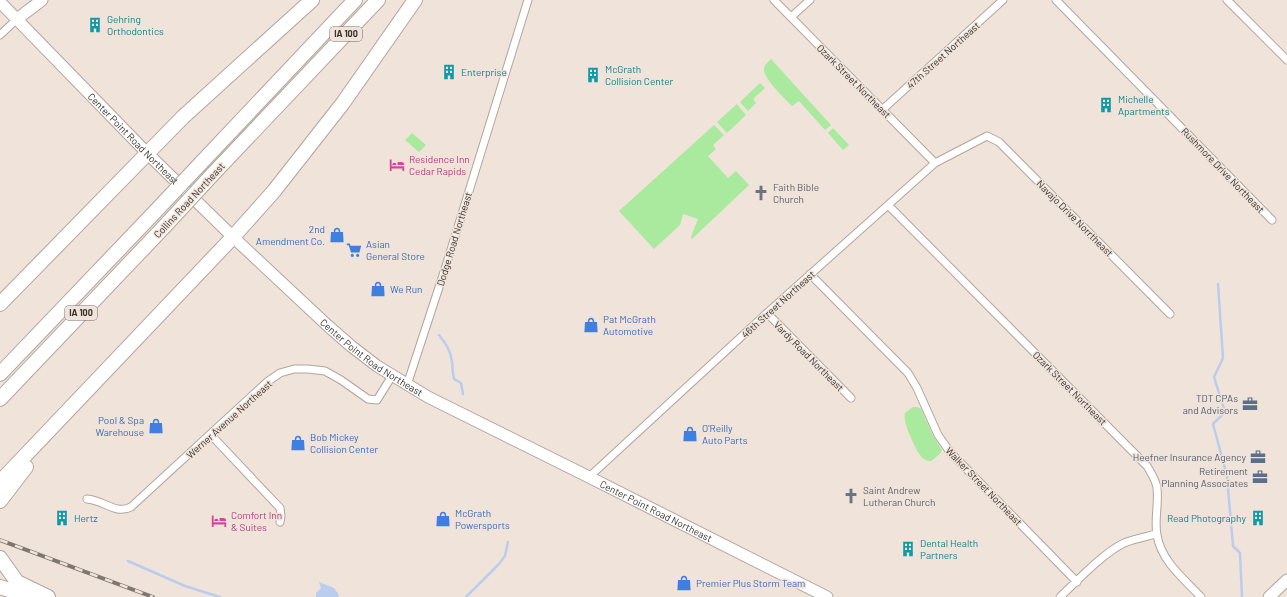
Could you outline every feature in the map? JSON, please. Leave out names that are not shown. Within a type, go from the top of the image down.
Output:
[{"type":"highway","points":[[0,304],[183,117],[312,0]]},
{"type":"highway","name":"Collins Road Northeast","points":[[0,374],[355,0]]},
{"type":"highway","name":"Collins Road Northeast","points":[[0,399],[378,0]]},
{"type":"highway","points":[[0,482],[233,237],[274,191],[343,103],[415,0]]},
{"type":"highway","points":[[0,502],[13,483],[91,387]]},
{"type":"highway","points":[[2,562],[17,582],[48,597]]},
{"type":"highway","points":[[0,587],[30,597]]},
{"type":"main road","points":[[18,19],[42,0]]},
{"type":"main road","name":"Center Point Road Northeast","points":[[0,2],[148,154],[233,237],[351,346],[392,376],[428,397],[589,476],[827,597]]},
{"type":"main road","points":[[1269,597],[1287,580]]},
{"type":"street","name":"Dodge Road Northeast","points":[[407,385],[528,0]]},
{"type":"street","name":"Ozark Street Northeast","points":[[774,0],[935,163]]},
{"type":"street","points":[[791,17],[810,0]]},
{"type":"street","name":"47th Street Northeast","points":[[882,110],[1003,0]]},
{"type":"street","name":"Rushmore Drive Northeast","points":[[1056,0],[1272,220]]},
{"type":"street","points":[[1227,0],[1287,60]]},
{"type":"street","points":[[0,35],[18,19]]},
{"type":"street","name":"Navajo Drive Norrtheast","points":[[974,142],[987,136],[999,142],[1170,314]]},
{"type":"street","name":"46th Street Northeast","points":[[589,476],[810,274],[935,163],[974,142]]},
{"type":"street","name":"Ozark Street Northeast","points":[[888,205],[1148,466],[1157,488],[1156,534],[1161,550],[1172,567],[1201,597]]},
{"type":"street","name":"Walker Street Northeast","points":[[810,274],[908,373],[917,388],[938,435],[950,452],[1077,582]]},
{"type":"street","name":"Vardy Road Northeast","points":[[767,313],[851,398]]},
{"type":"street","name":"Werner Avenue Northeast","points":[[87,499],[92,499],[120,510],[125,510],[131,507],[268,382],[280,373],[294,369],[325,371],[368,399],[377,400],[392,376]]},
{"type":"street","points":[[211,435],[280,508],[280,522]]},
{"type":"street","points":[[1060,597],[1116,548],[1136,538],[1156,534]]},
{"type":"green space","points":[[771,59],[831,125],[825,130],[799,101],[792,106],[770,83],[764,73],[764,68]]},
{"type":"green space","points":[[760,83],[765,88],[753,99],[756,103],[748,111],[740,102]]},
{"type":"green space","points":[[737,104],[746,115],[727,133],[717,122]]},
{"type":"green space","points":[[714,125],[724,135],[713,145],[716,149],[708,156],[728,178],[736,171],[749,185],[692,239],[691,237],[698,219],[683,214],[680,225],[654,249],[619,211]]},
{"type":"green space","points":[[833,128],[849,145],[843,150],[828,133]]},
{"type":"green space","points":[[412,133],[426,145],[419,152],[405,140]]},
{"type":"green space","points":[[913,407],[921,409],[933,436],[942,450],[940,454],[931,461],[925,460],[920,455],[912,441],[905,422],[905,413]]},
{"type":"water","points":[[319,582],[334,588],[339,595],[338,597],[316,597],[316,593],[321,588]]},
{"type":"waterway","points":[[1218,284],[1223,358],[1214,377],[1225,412],[1213,424],[1227,476],[1233,546],[1240,553],[1242,597]]},
{"type":"waterway","points":[[439,335],[449,351],[454,379],[461,383],[463,394]]},
{"type":"waterway","points":[[466,597],[505,556],[508,542]]},
{"type":"waterway","points":[[128,561],[185,586],[220,597]]},
{"type":"railway","points":[[0,540],[153,597]]},
{"type":"place","name":"Gehring Orthodontics","points":[[95,25]]},
{"type":"place","name":"Enterprise","points":[[449,72]]},
{"type":"place","name":"McGrath Collision Center","points":[[593,75]]},
{"type":"place","name":"Michelle Apartments","points":[[1106,105]]},
{"type":"place","name":"Residence Inn Cedar Rapids","points":[[397,165]]},
{"type":"place","name":"Faith Bible Church","points":[[761,193]]},
{"type":"place","name":"2nd Amendment Co.","points":[[337,235]]},
{"type":"place","name":"Asian General Store","points":[[354,250]]},
{"type":"place","name":"We Run","points":[[378,289]]},
{"type":"place","name":"Pat McGrath Automotive","points":[[591,325]]},
{"type":"place","name":"TDT CPAs and Advisors","points":[[1250,404]]},
{"type":"place","name":"Pool & Spa Warehouse","points":[[156,426]]},
{"type":"place","name":"O'Reilly Auto Parts","points":[[690,434]]},
{"type":"place","name":"Bob Mickey Collision Center","points":[[298,443]]},
{"type":"place","name":"Heefner Insurance Agency","points":[[1258,457]]},
{"type":"place","name":"Retirement Planning Associates","points":[[1260,477]]},
{"type":"place","name":"Saint Andrew Lutheran Church","points":[[851,496]]},
{"type":"place","name":"Hertz","points":[[62,518]]},
{"type":"place","name":"Read Photography","points":[[1258,518]]},
{"type":"place","name":"McGrath Powersports","points":[[443,519]]},
{"type":"place","name":"Comfort Inn & Suites","points":[[219,521]]},
{"type":"place","name":"Dental Health Partners","points":[[908,549]]},
{"type":"place","name":"Premier Plus Storm Team","points":[[684,583]]}]
